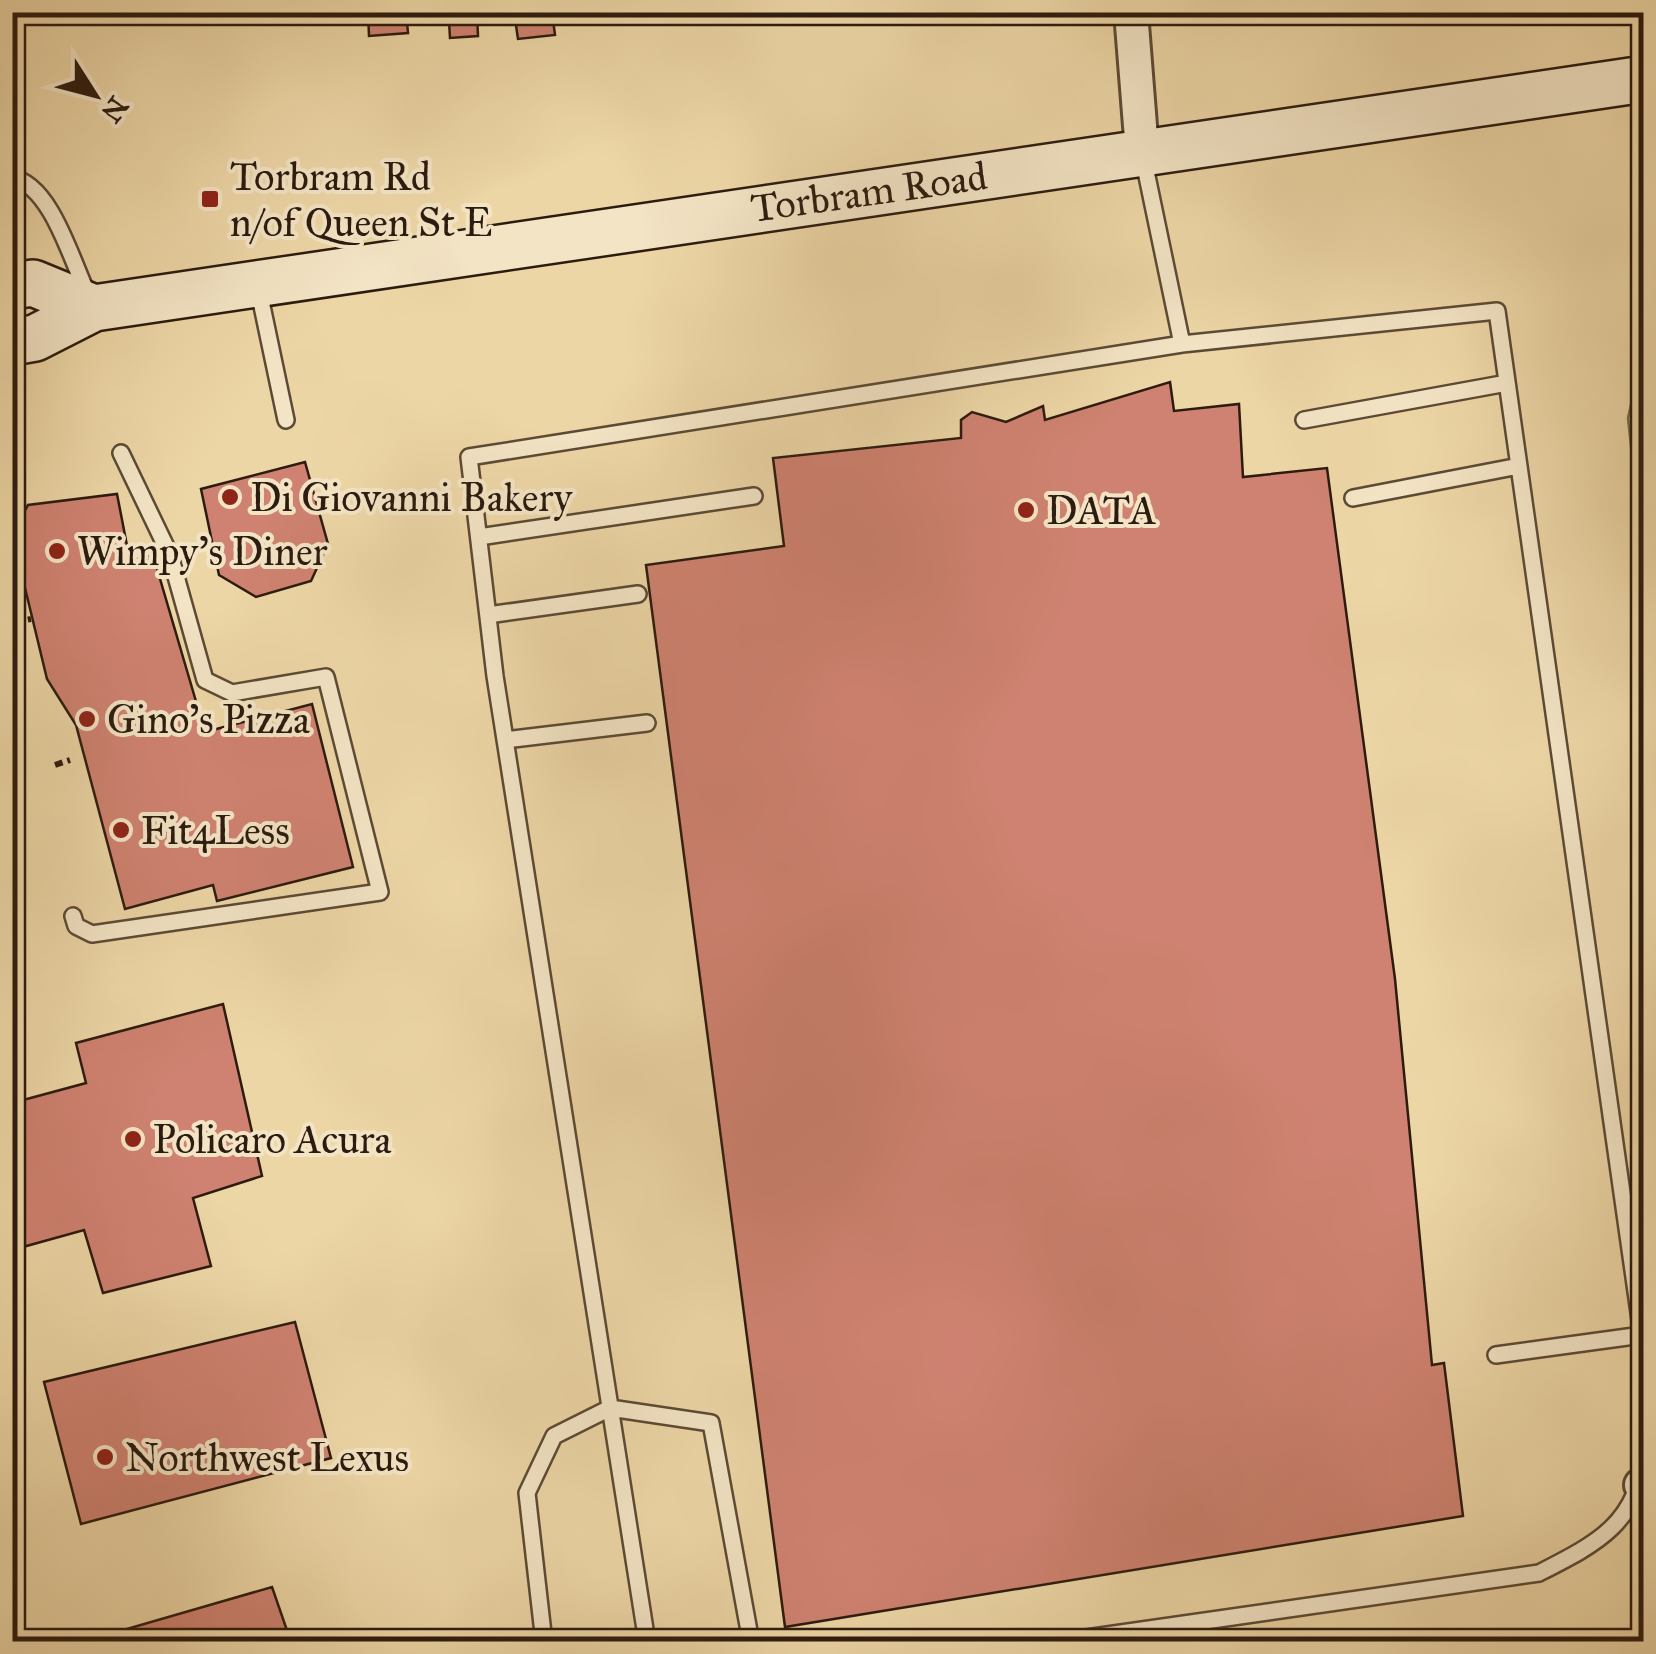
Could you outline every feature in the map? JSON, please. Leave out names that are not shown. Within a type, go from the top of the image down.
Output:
[{"type":"main road","name":"Torbram Road","points":[[12,342],[35,338],[94,308],[1644,79]]},
{"type":"main road","points":[[12,286],[33,283],[94,308]]},
{"type":"street","points":[[1131,12],[1142,151]]},
{"type":"lane","points":[[1142,151],[1182,344]]},
{"type":"lane","points":[[12,178],[25,180],[48,203],[94,308]]},
{"type":"lane","points":[[258,283],[286,420]]},
{"type":"lane","points":[[647,1642],[505,740],[470,457],[1182,344],[1498,311],[1643,1341],[1496,1355]]},
{"type":"lane","points":[[1304,420],[1508,383]]},
{"type":"lane","points":[[73,916],[76,926],[92,934],[380,892],[326,676],[232,693],[205,680],[170,555],[121,453]]},
{"type":"lane","points":[[1353,498],[1519,466]]},
{"type":"lane","points":[[478,538],[754,496]]},
{"type":"lane","points":[[488,615],[638,594]]},
{"type":"lane","points":[[505,740],[647,723]]},
{"type":"lane","points":[[544,1642],[526,1492],[554,1436],[610,1408],[711,1423],[751,1642]]},
{"type":"lane","points":[[1058,1642],[1539,1573],[1602,1541],[1643,1474]]},
{"type":"path","points":[[16,622],[31,619]]},
{"type":"path","points":[[55,765],[70,760]]},
{"type":"green space","points":[[1644,350],[1643,557],[1628,418]]},
{"type":"building","points":[[368,12],[406,12],[408,33],[369,36]]},
{"type":"building","points":[[420,12],[477,12],[478,36],[450,38],[449,21],[421,23]]},
{"type":"building","points":[[514,12],[552,12],[555,35],[518,39]]},
{"type":"building","points":[[1170,382],[1174,411],[1239,404],[1243,477],[1327,468],[1395,979],[1432,1365],[1444,1363],[1463,1516],[785,1627],[646,565],[784,546],[773,458],[961,438],[961,420],[972,412],[1006,422],[1043,406],[1045,420]]},
{"type":"building","points":[[305,462],[328,544],[311,581],[256,597],[219,575],[201,489]]},
{"type":"building","points":[[117,494],[130,561],[153,555],[205,732],[312,704],[353,867],[217,901],[213,885],[125,909],[76,725],[47,679],[12,534],[28,505]]},
{"type":"building","name":"Policaro Acura","points":[[223,1004],[262,1176],[193,1198],[211,1266],[103,1293],[84,1230],[12,1250],[12,1103],[86,1083],[76,1043]]},
{"type":"building","points":[[295,1322],[331,1458],[81,1524],[44,1382]]},
{"type":"building","points":[[272,1587],[291,1642],[92,1639]]},
{"type":"place","name":"Torbram Rd n/of Queen St E","points":[[210,199]]},
{"type":"place","name":"Di Giovanni Bakery","points":[[230,497]]},
{"type":"place","name":"DATA","points":[[1026,510]]},
{"type":"place","name":"Wimpy's Diner","points":[[57,551]]},
{"type":"place","name":"Gino's Pizza","points":[[87,719]]},
{"type":"place","name":"Fit4Less","points":[[121,830]]},
{"type":"place","name":"Policaro Acura","points":[[133,1139]]},
{"type":"place","name":"Northwest Lexus","points":[[105,1457]]}]
